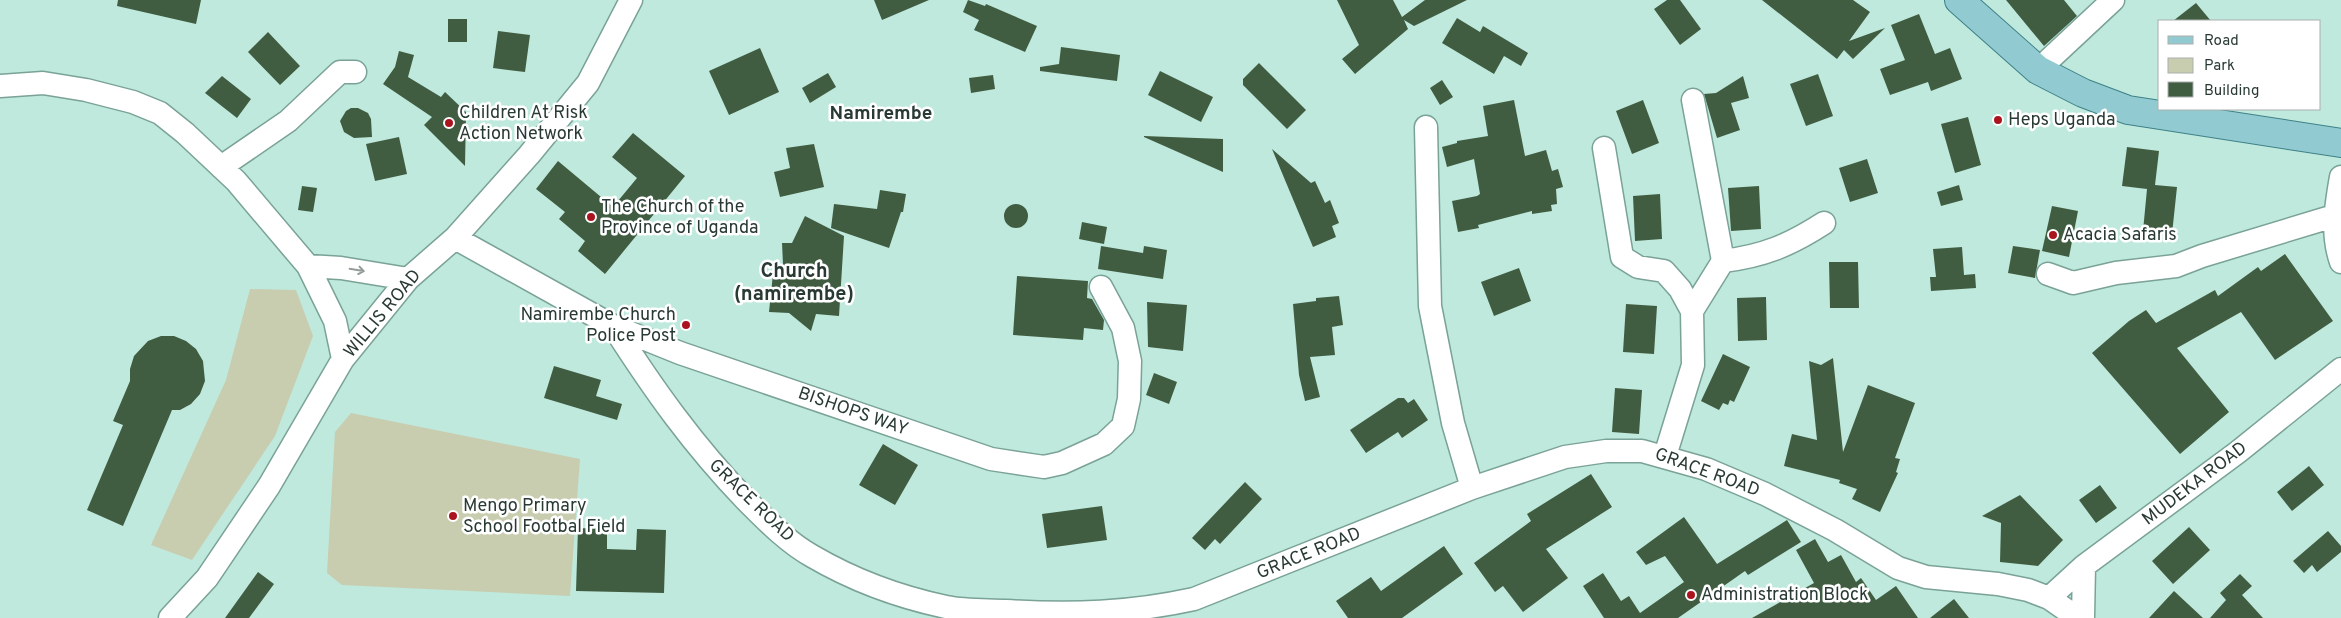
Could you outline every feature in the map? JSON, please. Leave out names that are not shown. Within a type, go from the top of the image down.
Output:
[{"type":"main road","points":[[1960,0],[2038,70],[2083,93],[2128,110],[2341,143]]},
{"type":"street","name":"WILLIS ROAD","points":[[170,618],[207,578],[269,486],[343,359],[408,280],[455,238],[529,155],[588,83],[631,0]]},
{"type":"street","points":[[2038,70],[2113,0]]},
{"type":"street","points":[[221,167],[288,120],[340,72],[355,72]]},
{"type":"street","points":[[0,86],[43,83],[86,90],[133,102],[160,113],[185,133],[221,167],[308,266],[335,321],[343,359]]},
{"type":"street","points":[[1692,311],[1723,261],[1693,100]]},
{"type":"street","points":[[1426,127],[1430,306],[1453,423],[1472,488]]},
{"type":"street","points":[[1604,148],[1622,256],[1638,267],[1664,271],[1680,289],[1692,311],[1693,365],[1665,456]]},
{"type":"street","points":[[2341,177],[2334,216],[2336,248],[2341,262]]},
{"type":"street","points":[[2048,274],[2073,283],[2116,273],[2176,266],[2202,256],[2334,216]]},
{"type":"street","points":[[1723,261],[1753,258],[1793,243],[1824,223]]},
{"type":"street","name":"BISHOPS WAY","points":[[455,238],[613,326],[680,352],[991,459],[1044,466],[1062,464],[1104,444],[1122,426],[1129,399],[1130,361],[1124,328],[1101,287]]},
{"type":"street","points":[[308,266],[341,268],[408,280]]},
{"type":"street","name":"GRACE ROAD","points":[[613,326],[681,426],[727,480],[771,525],[810,556],[852,578],[900,595],[948,607],[1050,614],[1108,613],[1153,608],[1194,599],[1472,488],[1566,457],[1606,451],[1642,451],[1665,456],[1765,494],[1835,530],[1898,568],[1926,577],[2020,589],[2049,598],[2078,618]]},
{"type":"street","name":"MUDEKA ROAD","points":[[2049,598],[2084,566],[2238,452],[2341,370]]},
{"type":"street","points":[[2083,618],[2084,566]]},
{"type":"green space","points":[[250,289],[296,290],[313,336],[275,436],[192,560],[151,545],[226,380]]},
{"type":"green space","name":"Mengo Primary School Footbal Field","points":[[351,413],[580,459],[570,596],[342,585],[327,573],[335,432]]},
{"type":"building","points":[[118,0],[201,0],[196,24],[117,6]]},
{"type":"building","points":[[874,0],[929,0],[882,20]]},
{"type":"building","points":[[968,0],[985,6],[986,4],[1037,26],[1025,52],[974,30],[979,20],[963,12]]},
{"type":"building","points":[[1337,0],[1393,0],[1402,17],[1425,0],[1467,0],[1414,26],[1404,20],[1408,29],[1355,74],[1342,59],[1359,45]]},
{"type":"building","points":[[1667,0],[1680,0],[1701,29],[1680,45],[1654,9]]},
{"type":"building","points":[[1762,0],[1853,0],[1870,12],[1849,41],[1885,28],[1853,59],[1844,50],[1837,59]]},
{"type":"building","points":[[2006,0],[2064,0],[2077,16],[2044,46]]},
{"type":"building","points":[[2196,3],[2210,20],[2174,20]]},
{"type":"building","points":[[1919,14],[1935,54],[1950,48],[1962,79],[1931,91],[1928,82],[1890,95],[1880,69],[1905,60],[1891,25]]},
{"type":"building","points":[[1457,18],[1480,32],[1483,26],[1528,53],[1521,66],[1504,56],[1494,74],[1442,43]]},
{"type":"building","points":[[448,19],[467,19],[467,42],[448,42]]},
{"type":"building","points":[[498,31],[530,35],[525,72],[493,68]]},
{"type":"building","points":[[268,32],[300,66],[280,85],[248,52]]},
{"type":"building","points":[[1061,47],[1120,55],[1117,81],[1040,71],[1040,67],[1059,64]]},
{"type":"building","points":[[760,48],[779,92],[729,115],[709,71]]},
{"type":"building","points":[[399,51],[414,55],[408,77],[441,97],[445,92],[466,112],[465,166],[424,125],[432,117],[383,84],[395,67]]},
{"type":"building","points":[[1259,63],[1306,110],[1287,129],[1243,85],[1243,79]]},
{"type":"building","points":[[1160,71],[1213,97],[1201,122],[1148,95]]},
{"type":"building","points":[[828,73],[836,87],[810,103],[802,88]]},
{"type":"building","points":[[1818,74],[1833,116],[1806,126],[1790,84]]},
{"type":"building","points":[[993,75],[995,89],[971,93],[969,78]]},
{"type":"building","points":[[222,76],[251,99],[237,118],[205,93]]},
{"type":"building","points":[[1743,76],[1749,98],[1731,103],[1740,130],[1717,138],[1704,94],[1716,93]]},
{"type":"building","points":[[1442,80],[1453,97],[1440,105],[1430,88]]},
{"type":"building","points":[[1514,100],[1525,156],[1546,150],[1552,171],[1558,169],[1563,187],[1556,189],[1557,204],[1551,205],[1552,211],[1532,214],[1532,211],[1478,225],[1479,228],[1458,232],[1452,201],[1480,194],[1474,159],[1447,167],[1442,147],[1457,143],[1457,141],[1488,136],[1483,106]]},
{"type":"building","points":[[1643,100],[1659,143],[1632,154],[1616,111]]},
{"type":"building","points":[[351,108],[358,108],[368,113],[371,119],[372,137],[354,138],[344,132],[340,121],[346,111]]},
{"type":"building","points":[[1968,117],[1981,165],[1955,173],[1941,124]]},
{"type":"building","points":[[633,133],[685,176],[605,274],[578,251],[585,241],[559,219],[565,212],[536,189],[558,161],[613,207],[637,178],[612,157]]},
{"type":"building","points":[[399,137],[407,174],[375,181],[366,144]]},
{"type":"building","points":[[1144,137],[1223,139],[1223,172]]},
{"type":"building","points":[[814,144],[824,187],[780,197],[774,172],[790,168],[786,148]]},
{"type":"building","points":[[2127,147],[2159,151],[2155,185],[2177,187],[2172,234],[2143,231],[2147,189],[2122,186]]},
{"type":"building","points":[[1272,149],[1311,183],[1315,181],[1325,203],[1330,200],[1339,223],[1332,226],[1336,237],[1313,247]]},
{"type":"building","points":[[1867,159],[1878,193],[1850,202],[1839,168]]},
{"type":"building","points":[[1959,185],[1963,200],[1941,206],[1937,192]]},
{"type":"building","points":[[302,186],[317,188],[313,212],[298,210]]},
{"type":"building","points":[[1759,186],[1761,229],[1731,231],[1728,188]]},
{"type":"building","points":[[880,190],[906,194],[903,212],[901,212],[889,248],[831,228],[834,204],[877,209]]},
{"type":"building","points":[[1660,194],[1662,239],[1635,241],[1633,196]]},
{"type":"building","points":[[1016,204],[1025,207],[1028,216],[1025,225],[1016,228],[1007,225],[1004,216],[1007,207]]},
{"type":"building","points":[[2052,206],[2078,211],[2069,257],[2042,251]]},
{"type":"building","points":[[805,216],[844,236],[839,316],[816,314],[811,331],[789,313],[769,312],[774,264],[783,264],[782,243],[792,243]]},
{"type":"building","points":[[1082,222],[1107,227],[1104,244],[1079,239]]},
{"type":"building","points":[[1101,246],[1143,253],[1144,246],[1167,250],[1163,279],[1098,269]]},
{"type":"building","points":[[2013,246],[2040,250],[2035,278],[2008,273]]},
{"type":"building","points":[[1962,247],[1964,275],[1975,274],[1976,288],[1931,291],[1930,277],[1936,277],[1933,249]]},
{"type":"building","points":[[2285,254],[2333,321],[2275,360],[2241,312],[2177,348],[2229,412],[2180,454],[2092,353],[2129,321],[2146,310],[2156,323],[2215,290],[2218,296],[2258,267],[2261,271]]},
{"type":"building","points":[[1829,262],[1858,262],[1859,308],[1830,308]]},
{"type":"building","points":[[1519,268],[1531,301],[1494,316],[1481,282]]},
{"type":"building","points":[[1017,276],[1088,281],[1087,298],[1092,299],[1104,320],[1103,330],[1084,328],[1083,340],[1013,335]]},
{"type":"building","points":[[1339,296],[1343,325],[1332,327],[1335,355],[1310,357],[1320,397],[1305,401],[1299,375],[1293,304],[1316,301],[1316,298]]},
{"type":"building","points":[[1766,297],[1767,340],[1738,341],[1737,298]]},
{"type":"building","points":[[1147,302],[1187,305],[1183,351],[1148,347]]},
{"type":"building","points":[[1626,304],[1657,306],[1654,354],[1623,352]]},
{"type":"building","points":[[161,336],[174,336],[186,341],[196,349],[203,361],[205,381],[200,394],[191,404],[180,410],[172,410],[123,526],[87,510],[123,425],[113,421],[130,381],[130,369],[134,356],[148,341]]},
{"type":"building","points":[[1723,354],[1750,367],[1734,402],[1730,400],[1728,405],[1723,403],[1719,410],[1701,401]]},
{"type":"building","points":[[1833,358],[1843,452],[1868,385],[1915,403],[1895,458],[1900,459],[1896,472],[1898,473],[1880,512],[1852,499],[1857,489],[1839,483],[1840,480],[1784,466],[1792,434],[1817,440],[1809,361],[1821,365]]},
{"type":"building","points":[[554,366],[601,380],[596,396],[622,404],[617,420],[544,398]]},
{"type":"building","points":[[1154,373],[1177,382],[1169,404],[1146,395]]},
{"type":"building","points":[[1615,388],[1642,390],[1639,434],[1612,432]]},
{"type":"building","points":[[1398,398],[1404,398],[1408,403],[1414,399],[1428,420],[1402,438],[1398,432],[1366,453],[1350,430]]},
{"type":"building","points":[[883,444],[918,465],[895,505],[859,485]]},
{"type":"building","points":[[2309,466],[2324,485],[2292,511],[2277,492]]},
{"type":"building","points":[[1591,474],[1612,507],[1546,549],[1568,578],[1523,612],[1503,586],[1495,592],[1474,563],[1531,521],[1527,514]]},
{"type":"building","points":[[1245,482],[1262,499],[1220,544],[1215,539],[1205,550],[1192,538]]},
{"type":"building","points":[[2100,485],[2117,508],[2096,523],[2079,500]]},
{"type":"building","points":[[2020,495],[2063,540],[2038,566],[2000,562],[2001,523],[1982,516]]},
{"type":"building","points":[[1102,506],[1107,540],[1047,548],[1042,514]]},
{"type":"building","points":[[1684,517],[1717,564],[1787,520],[1801,542],[1748,575],[1745,571],[1678,618],[1604,618],[1583,586],[1603,573],[1621,601],[1629,596],[1640,613],[1684,582],[1665,556],[1646,565],[1636,552]]},
{"type":"building","points":[[2189,527],[2210,550],[2173,584],[2152,561]]},
{"type":"building","points":[[578,528],[607,529],[607,549],[636,550],[637,529],[666,530],[664,593],[576,591]]},
{"type":"building","points":[[2328,531],[2341,546],[2341,552],[2317,572],[2312,565],[2304,573],[2293,561]]},
{"type":"building","points":[[1815,539],[1828,562],[1841,555],[1856,582],[1861,578],[1876,600],[1896,586],[1918,618],[1752,618],[1814,583],[1796,550]]},
{"type":"building","points":[[1444,546],[1463,574],[1402,618],[1348,618],[1336,601],[1371,577],[1381,591]]},
{"type":"building","points":[[258,572],[274,584],[249,618],[225,618]]},
{"type":"building","points":[[2240,574],[2252,586],[2242,595],[2263,618],[2210,618],[2226,600],[2220,593]]},
{"type":"building","points":[[2174,591],[2203,618],[2149,618]]},
{"type":"building","points":[[1954,599],[1969,618],[1930,618]]},
{"type":"place","name":"Heps Uganda","points":[[1998,120]]},
{"type":"place","name":"Children At Risk Action Network","points":[[449,123]]},
{"type":"place","name":"The Church of the Province of Uganda","points":[[591,217]]},
{"type":"place","name":"Acacia Safaris","points":[[2053,235]]},
{"type":"place","name":"Namirembe Church Police Post","points":[[686,325]]},
{"type":"place","name":"Mengo Primary School Footbal Field","points":[[453,516]]},
{"type":"place","name":"Administration Block","points":[[1691,595]]},
{"type":"district","name":"Namirembe","points":[[881,114]]},
{"type":"district","name":"Church (namirembe)","points":[[794,284]]}]
